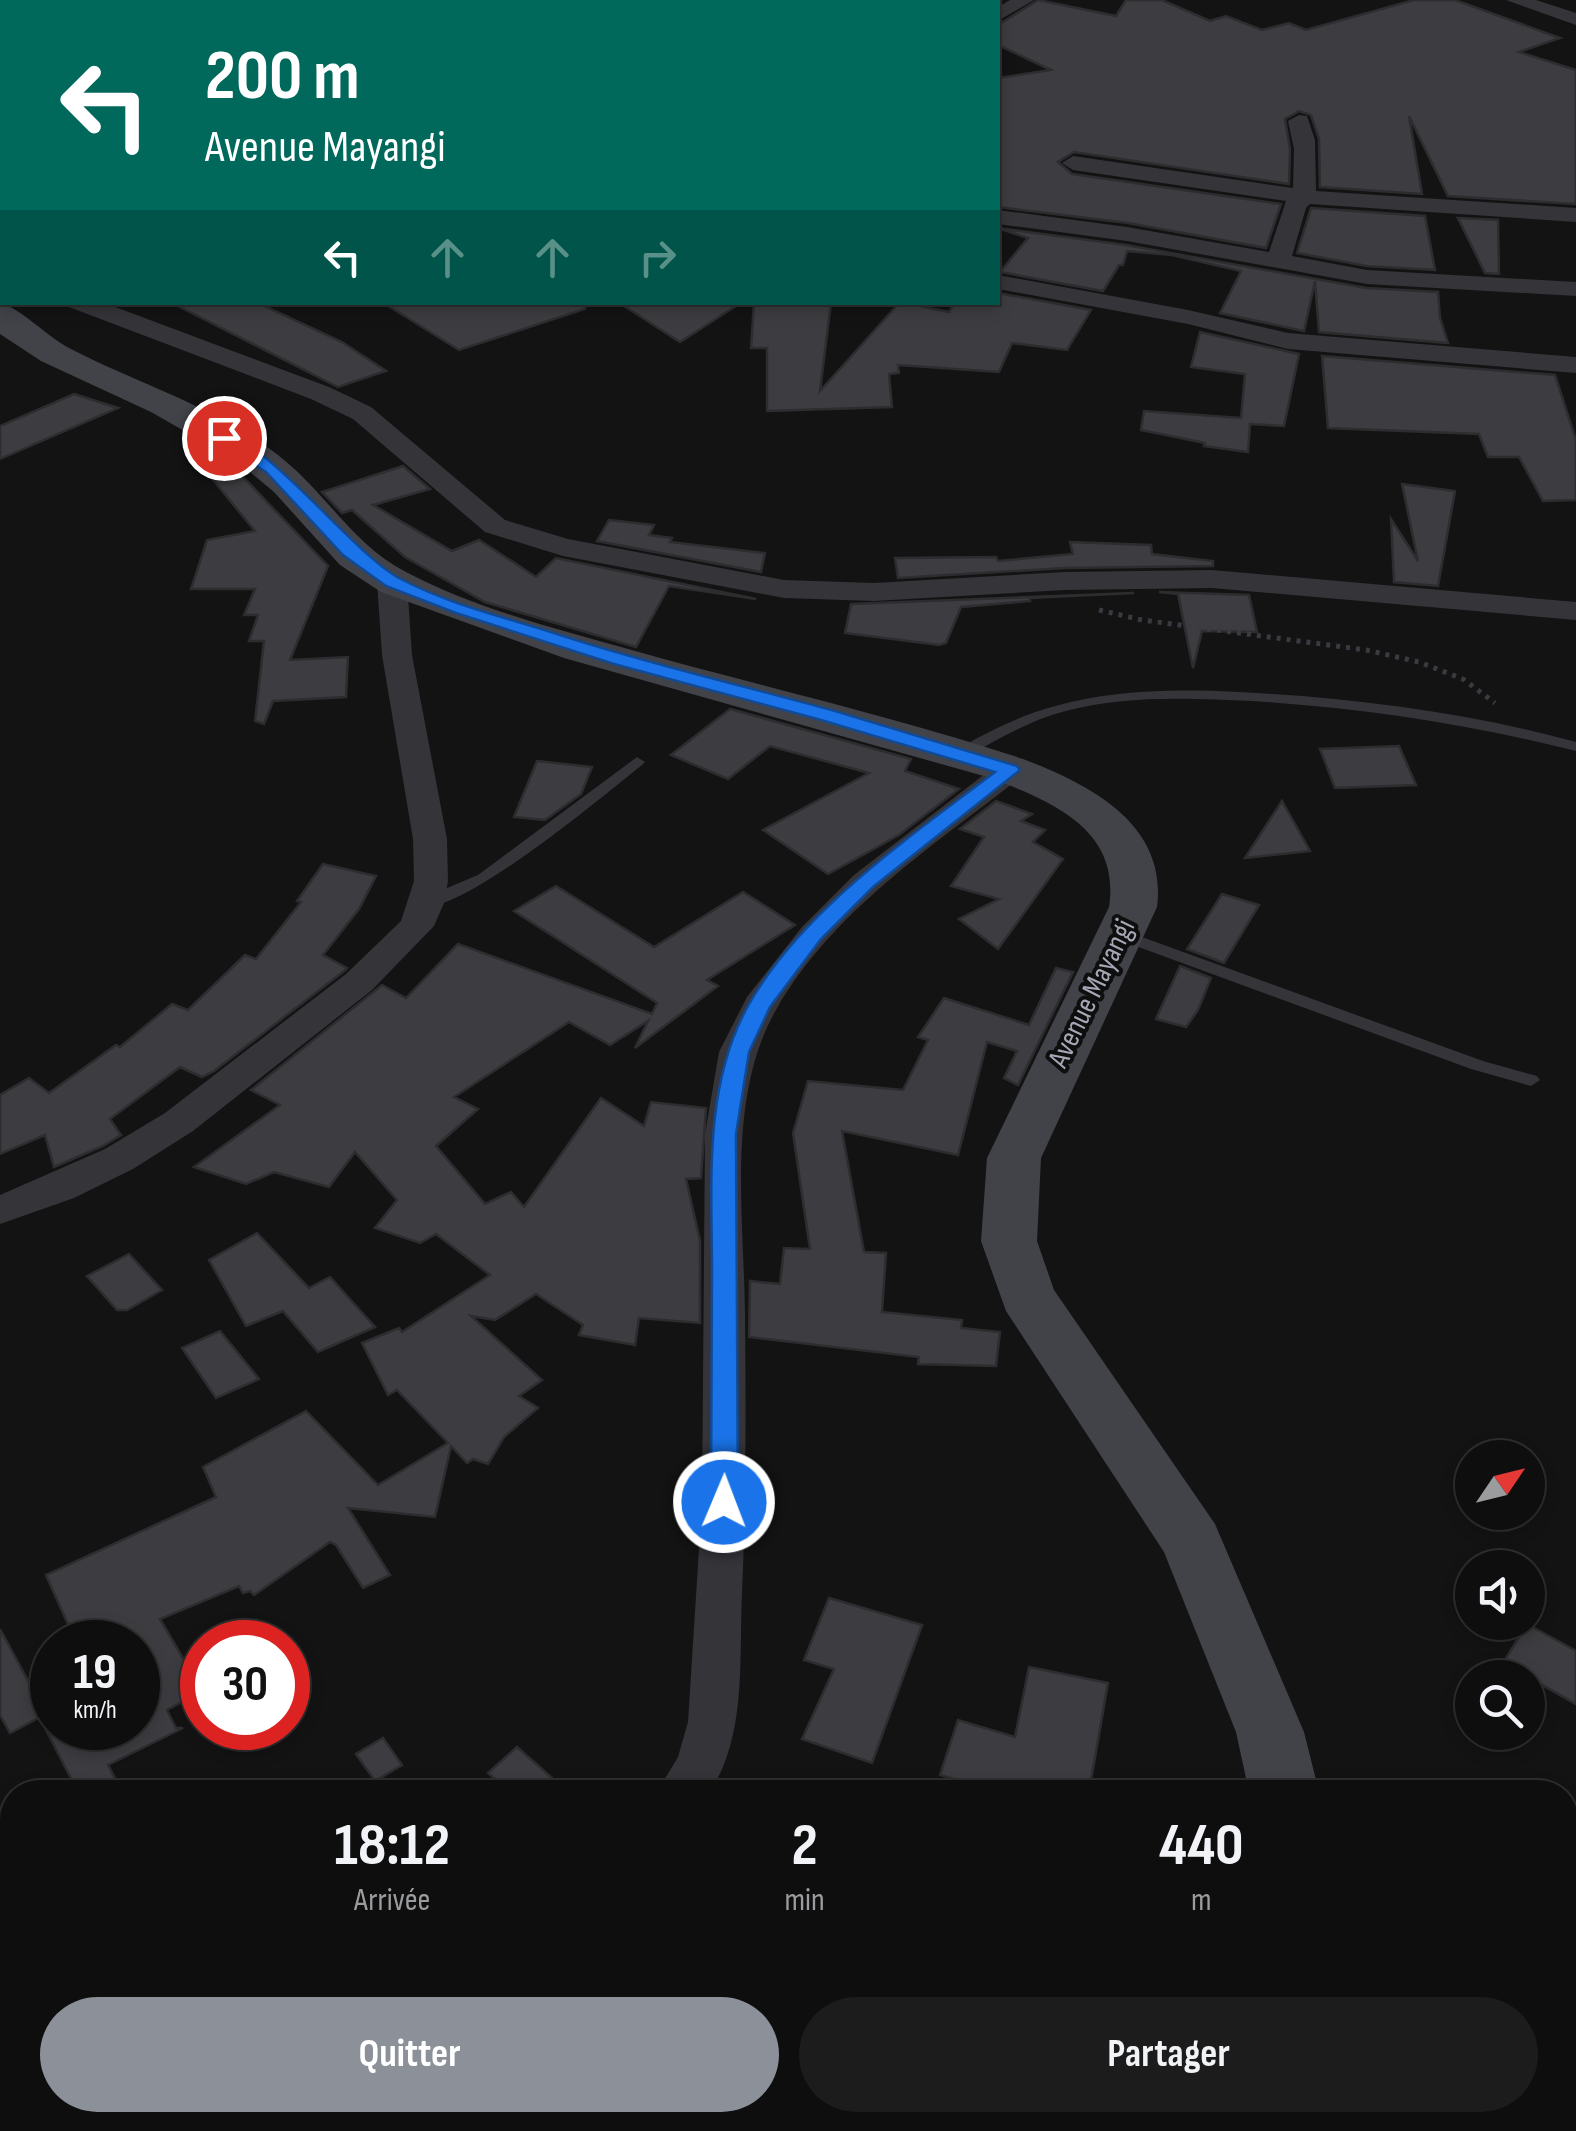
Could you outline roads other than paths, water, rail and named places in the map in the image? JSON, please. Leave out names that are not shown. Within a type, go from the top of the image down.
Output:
[{"type":"street","points":[[1000,13],[1024,0]]},
{"type":"street","points":[[1516,0],[1576,19]]},
{"type":"street","points":[[1299,121],[1307,150],[1302,169],[1305,197]]},
{"type":"street","points":[[1073,162],[1305,197],[1576,215]]},
{"type":"street","points":[[1278,262],[1295,206],[1305,197]]},
{"type":"street","points":[[1000,217],[1126,234],[1397,280],[1576,289]]},
{"type":"street","points":[[1000,282],[1188,317],[1288,341],[1576,365]]},
{"type":"street","points":[[86,305],[303,386],[362,413],[466,504],[495,526],[516,535],[784,590],[874,592],[1064,581],[1212,578],[1576,611]]},
{"type":"street","name":"Avenue Mayangi","points":[[0,313],[40,344],[164,405],[253,455],[284,480],[350,551],[392,582],[620,660],[1010,770],[1072,798],[1110,826],[1131,856],[1138,884],[1133,907],[1014,1158],[1008,1241],[1027,1296],[1192,1542],[1270,1732],[1281,1780]]},
{"type":"street","points":[[0,1210],[60,1188],[119,1159],[229,1086],[393,952],[416,926],[427,903],[431,881],[430,839],[397,656],[392,582]]},
{"type":"street","points":[[690,1780],[700,1765],[712,1722],[725,1482],[724,1134],[738,1052],[760,1005],[814,934],[866,882],[1010,770]]},
{"type":"lane","points":[[959,754],[1032,717],[1063,707],[1115,698],[1192,694],[1382,705],[1576,747]]},
{"type":"lane","points":[[427,903],[484,878],[638,762]]},
{"type":"lane","points":[[1120,934],[1462,1060],[1531,1080]]}]
